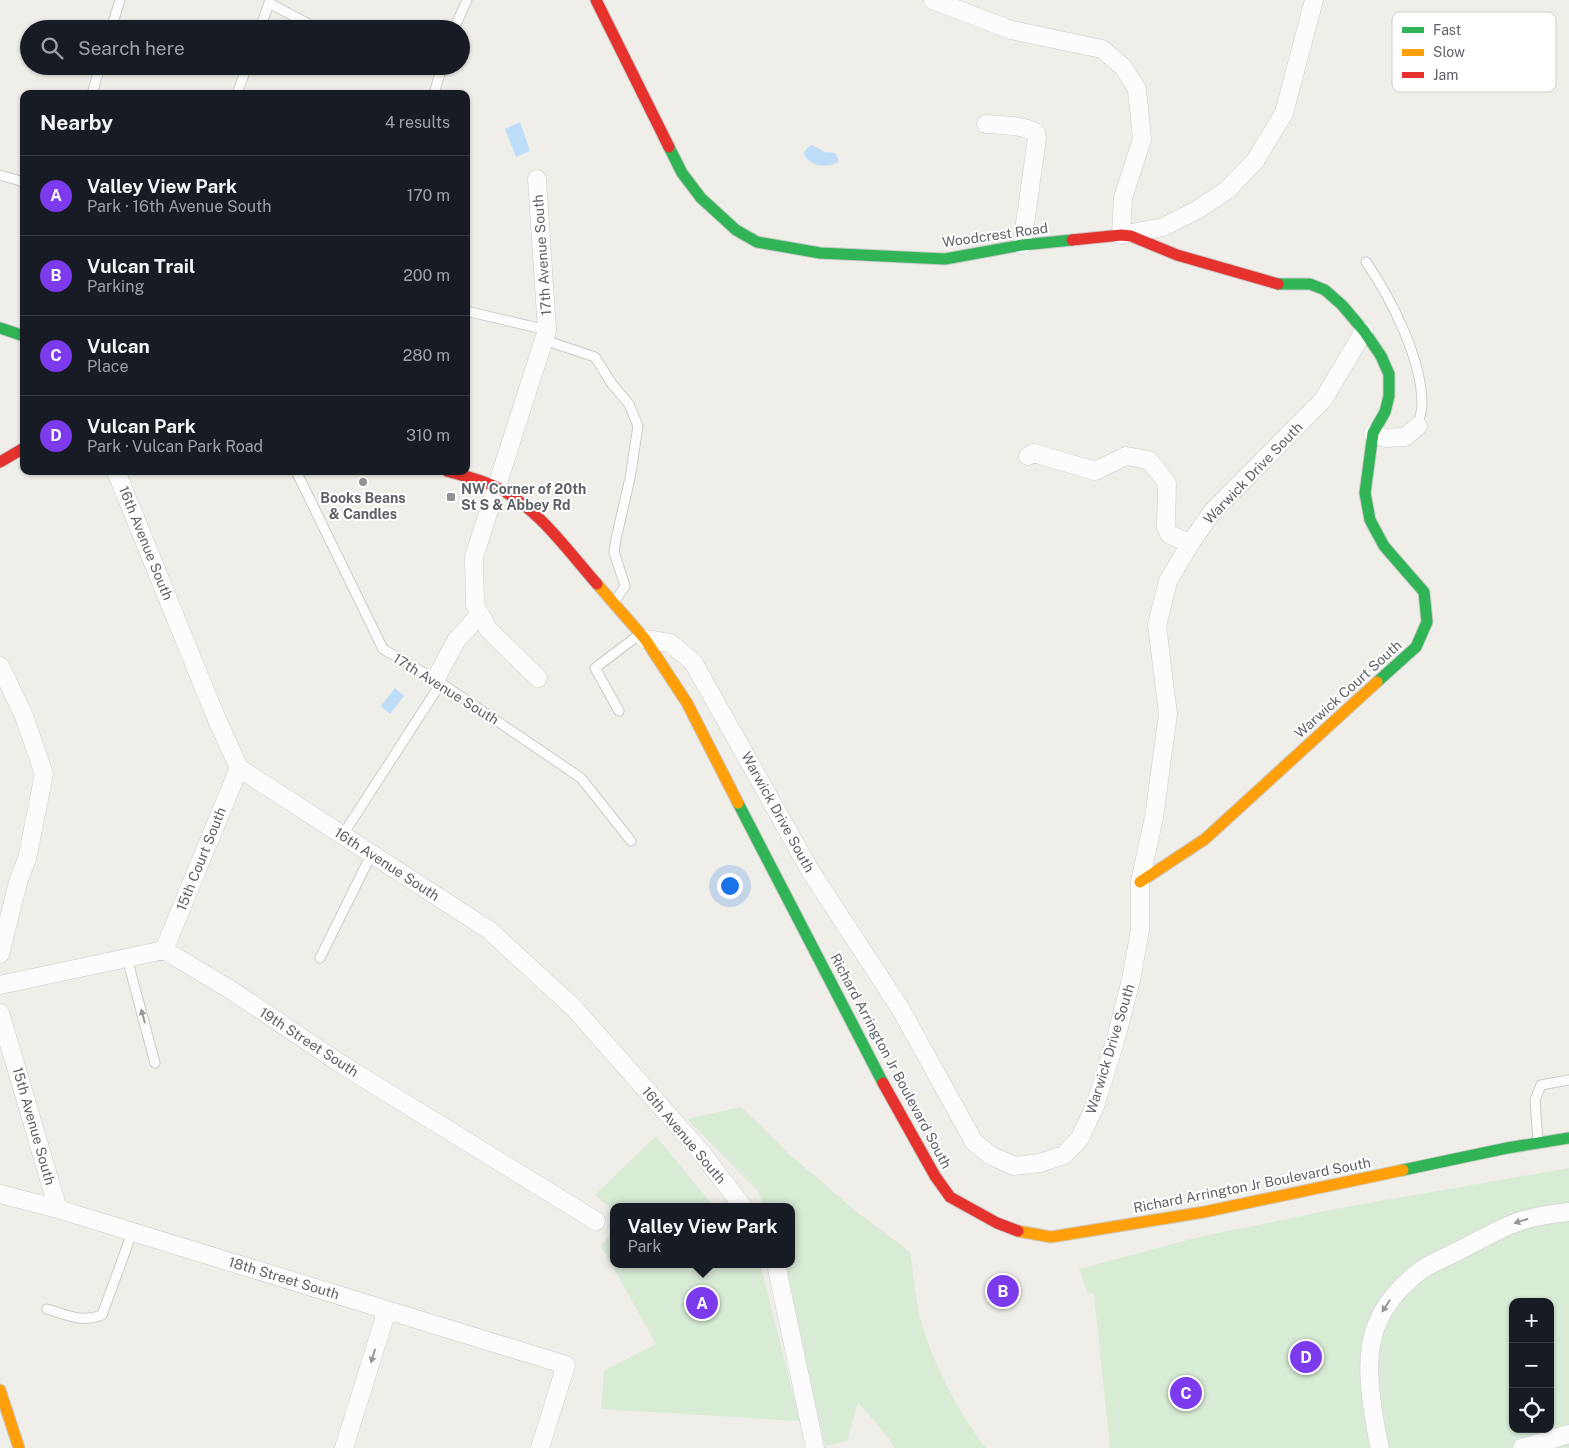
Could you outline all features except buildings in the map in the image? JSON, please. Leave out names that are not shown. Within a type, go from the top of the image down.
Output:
[{"type":"street","name":"Woodcrest Road","points":[[596,0],[682,173],[701,198],[736,230],[757,242],[820,253],[946,258],[1022,245],[1121,235],[1131,236],[1177,255],[1279,284],[1310,284],[1325,290],[1364,331],[1381,356],[1389,374],[1389,396],[1385,412],[1373,433]]},
{"type":"street","points":[[933,0],[1011,30],[1102,49],[1122,67],[1137,89],[1142,139],[1123,198],[1121,235],[1162,227],[1197,210],[1227,190],[1255,161],[1284,113],[1314,0]]},
{"type":"street","points":[[986,124],[1022,128],[1036,133],[1037,138],[1022,245]]},
{"type":"street","name":"17th Avenue South","points":[[480,614],[475,605],[474,557],[545,335],[536,179]]},
{"type":"street","points":[[0,328],[20,335]]},
{"type":"street","name":"Warwick Drive South","points":[[643,637],[670,643],[693,662],[811,872],[900,1008],[974,1142],[990,1155],[1014,1166],[1040,1163],[1064,1155],[1080,1138],[1095,1106],[1115,1042],[1131,980],[1140,930],[1140,882],[1154,817],[1168,714],[1157,625],[1168,581],[1212,512],[1323,400],[1364,331]]},
{"type":"street","points":[[1373,433],[1385,438],[1405,437],[1418,426]]},
{"type":"street","name":"Warwick Court South","points":[[1140,882],[1205,838],[1416,647],[1427,622],[1424,592],[1384,546],[1370,520],[1365,493],[1373,433]]},
{"type":"street","points":[[0,462],[20,450]]},
{"type":"street","points":[[1028,456],[1034,453],[1095,471],[1126,456],[1150,460],[1167,482],[1166,527],[1170,534],[1190,544]]},
{"type":"street","name":"16th Avenue South","points":[[118,475],[214,715],[238,768],[489,930],[574,1008],[701,1152],[740,1203]]},
{"type":"street","name":"Richard Arrington Jr Boulevard South","points":[[460,475],[497,487],[540,520],[643,637],[687,703],[888,1093],[935,1176],[950,1197],[967,1208],[1017,1231],[1051,1237],[1204,1212],[1569,1138]]},
{"type":"street","points":[[438,681],[456,642],[480,614],[488,629],[538,678]]},
{"type":"street","points":[[0,666],[24,716],[44,774],[27,859],[19,879],[0,954]]},
{"type":"street","name":"15th Court South","points":[[164,950],[238,768]]},
{"type":"street","points":[[0,985],[164,950]]},
{"type":"street","name":"19th Street South","points":[[164,950],[231,990],[344,1066],[596,1221]]},
{"type":"street","name":"15th Avenue South","points":[[0,1013],[58,1209]]},
{"type":"street","name":"18th Street South","points":[[0,1194],[58,1209],[566,1365],[540,1448]]},
{"type":"street","points":[[1380,1448],[1371,1395],[1369,1351],[1380,1315],[1391,1298],[1416,1274],[1434,1262],[1487,1236],[1528,1219],[1569,1212]]},
{"type":"street","points":[[777,1268],[815,1448]]},
{"type":"street","points":[[344,1448],[387,1310]]},
{"type":"street","points":[[0,1390],[19,1448]]},
{"type":"street","points":[[1522,1448],[1569,1434]]},
{"type":"lane","points":[[114,20],[120,0]]},
{"type":"lane","points":[[458,20],[467,0]]},
{"type":"lane","points":[[263,20],[270,2],[302,20]]},
{"type":"lane","points":[[93,90],[97,75]]},
{"type":"lane","points":[[238,90],[244,75]]},
{"type":"lane","points":[[435,90],[439,75]]},
{"type":"lane","points":[[0,175],[20,181]]},
{"type":"lane","points":[[1366,262],[1382,284],[1401,323],[1416,366],[1422,404],[1418,426]]},
{"type":"lane","name":"17th Avenue South","points":[[470,312],[545,335]]},
{"type":"lane","points":[[545,335],[595,357],[612,384],[629,404],[638,426],[630,478],[614,552],[625,586],[613,603]]},
{"type":"lane","name":"17th Avenue South","points":[[298,475],[383,649],[438,681],[581,778],[630,841]]},
{"type":"lane","points":[[619,711],[595,668],[643,637]]},
{"type":"lane","points":[[342,836],[438,681]]},
{"type":"lane","points":[[320,958],[371,855]]},
{"type":"lane","points":[[127,958],[155,1063]]},
{"type":"lane","points":[[1538,1143],[1535,1100],[1541,1085],[1569,1080]]},
{"type":"lane","points":[[48,1309],[78,1319],[92,1319],[102,1315],[132,1233]]},
{"type":"green space","points":[[741,1107],[789,1154],[858,1213],[910,1252],[919,1313],[932,1353],[957,1404],[986,1448],[894,1448],[890,1440],[858,1402],[847,1441],[825,1446],[786,1268],[795,1268],[795,1203],[762,1203],[758,1191],[687,1119]]},
{"type":"green space","points":[[656,1136],[711,1203],[610,1203],[610,1208],[595,1195]]},
{"type":"green space","points":[[1569,1168],[1569,1448],[1110,1448],[1094,1294],[1088,1293],[1079,1269],[1199,1237],[1335,1209]]},
{"type":"green space","points":[[610,1235],[610,1262],[601,1246]]},
{"type":"green space","points":[[613,1268],[761,1268],[800,1421],[601,1409],[604,1371],[656,1344]]},
{"type":"water","points":[[520,122],[530,151],[516,157],[505,129]]},
{"type":"water","points":[[812,145],[825,152],[835,153],[838,162],[824,166],[809,161],[804,153]]},
{"type":"water","points":[[395,688],[404,696],[390,714],[381,706]]},
{"type":"traffic: fast","points":[[669,147],[682,173],[701,198],[736,230],[757,242],[820,253],[945,259],[1022,245],[1072,240]]},
{"type":"traffic: fast","points":[[1278,284],[1310,284],[1325,290],[1342,305],[1364,331],[1381,356],[1389,374],[1389,396],[1385,412],[1373,433],[1365,493],[1370,520],[1384,546],[1424,592],[1427,622],[1416,647],[1377,682]]},
{"type":"traffic: fast","points":[[0,328],[20,335]]},
{"type":"traffic: fast","points":[[738,803],[883,1083]]},
{"type":"traffic: fast","points":[[1403,1170],[1507,1148],[1569,1138]]},
{"type":"traffic: slow","points":[[597,584],[645,639],[687,703],[738,803]]},
{"type":"traffic: slow","points":[[1140,882],[1205,839],[1377,682]]},
{"type":"traffic: slow","points":[[1018,1231],[1051,1237],[1204,1212],[1403,1170]]},
{"type":"traffic: slow","points":[[0,1390],[19,1448]]},
{"type":"traffic: jam","points":[[596,0],[669,147]]},
{"type":"traffic: jam","points":[[1072,240],[1121,235],[1131,236],[1177,255],[1278,284]]},
{"type":"traffic: jam","points":[[0,462],[20,450]]},
{"type":"traffic: jam","points":[[461,475],[492,485],[527,507],[552,531],[597,584]]},
{"type":"traffic: jam","points":[[883,1083],[935,1176],[950,1197],[997,1223],[1018,1231]]},
{"type":"place","name":"Books Beans & Candles","points":[[363,482]]},
{"type":"place","name":"NW Corner of 20th St S & Abbey Rd","points":[[451,497]]},
{"type":"place","name":"Vulcan Trail","points":[[1003,1291]]},
{"type":"place","name":"Valley View Park","points":[[702,1303]]},
{"type":"place","name":"Vulcan Park","points":[[1306,1357]]},
{"type":"place","name":"Vulcan","points":[[1186,1393]]}]
